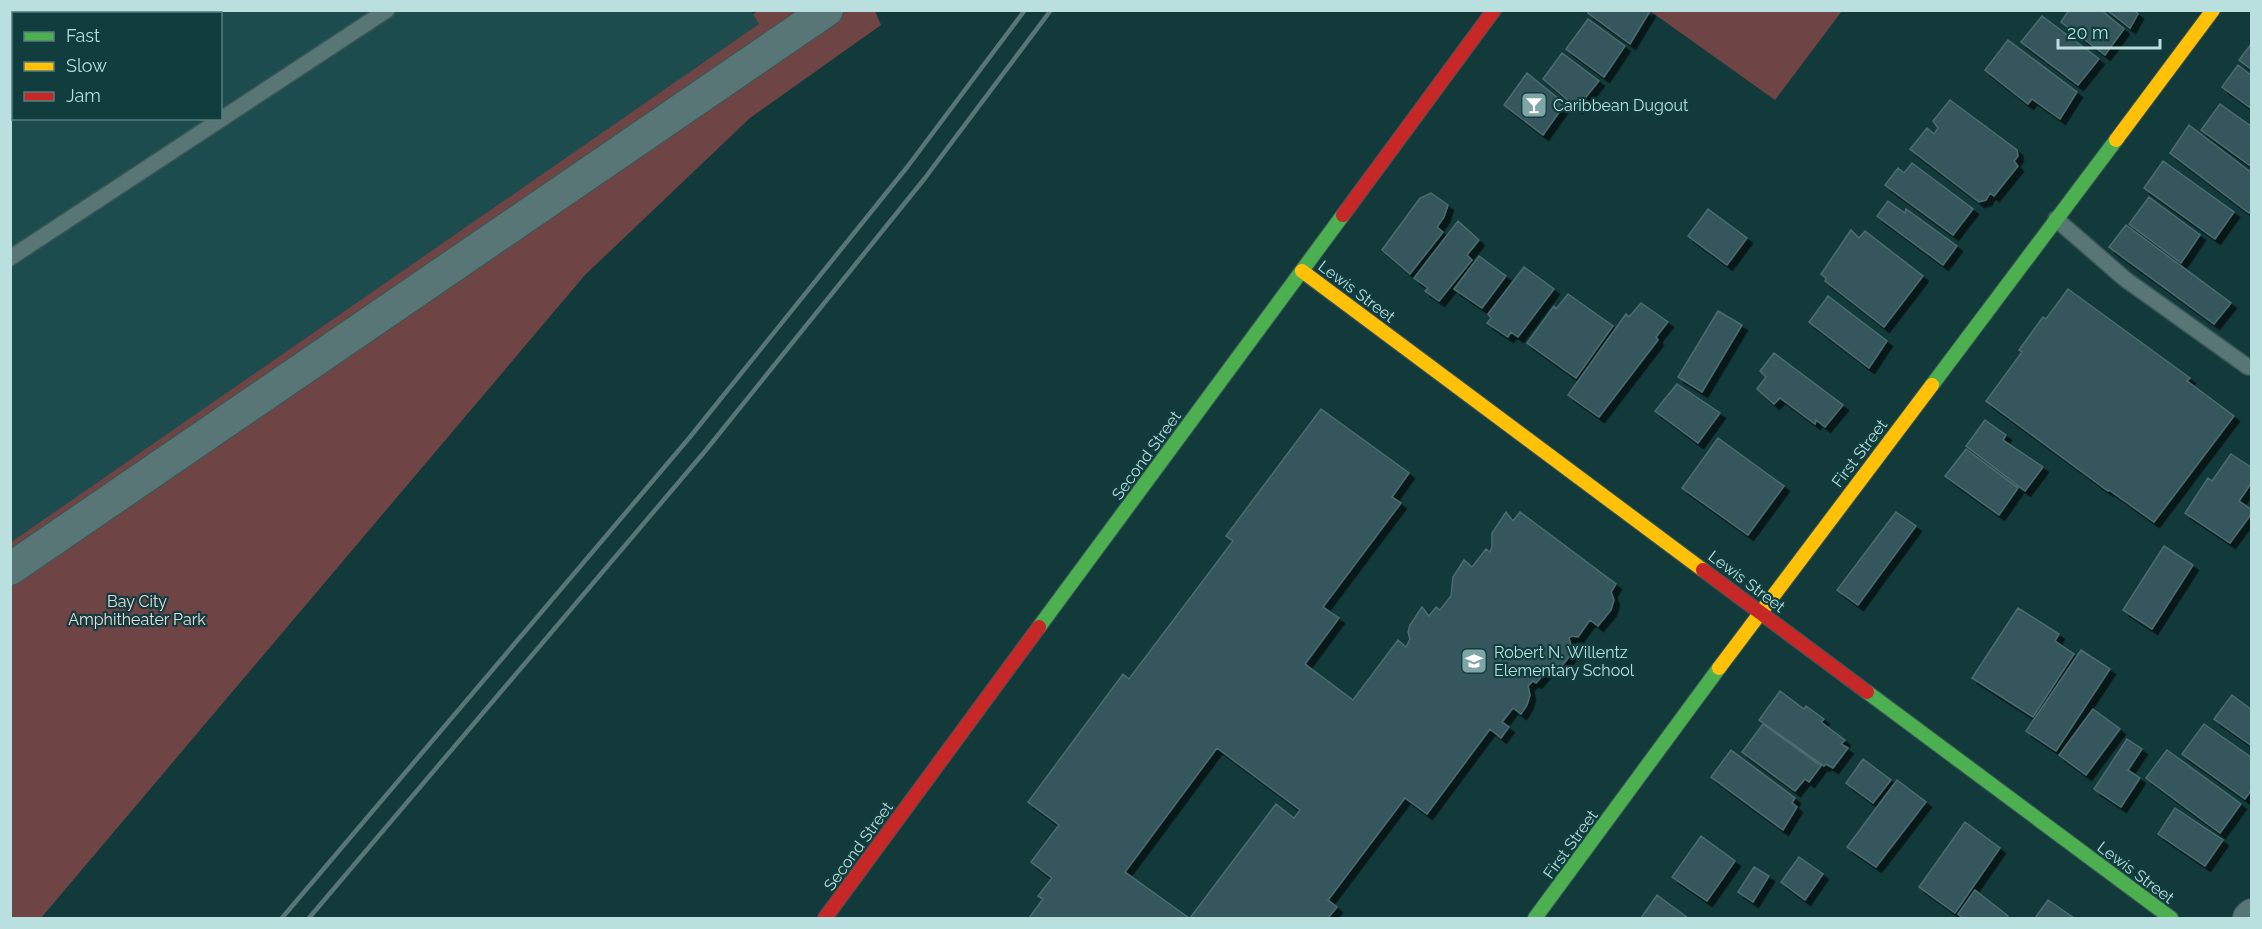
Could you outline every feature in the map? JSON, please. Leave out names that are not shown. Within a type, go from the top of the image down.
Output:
[{"type":"street","points":[[10,569],[827,10]]},
{"type":"street","name":"Second Street","points":[[825,918],[1494,10]]},
{"type":"street","name":"First Street","points":[[1535,918],[1761,612],[2213,10]]},
{"type":"street","name":"Lewis Street","points":[[1302,271],[2171,918]]},
{"type":"street","points":[[2249,918],[2252,915]]},
{"type":"lane","points":[[222,119],[387,10]]},
{"type":"lane","points":[[10,258],[220,120]]},
{"type":"lane","points":[[2056,219],[2125,279],[2248,367]]},
{"type":"shaded area","points":[[11,11],[751,11],[760,24],[11,543]]},
{"type":"green space","points":[[1842,10],[1775,100],[1650,11]]},
{"type":"green space","name":"Bay City Amphitheater Park","points":[[758,11],[875,11],[881,25],[750,118],[585,275],[41,918],[11,918],[10,543],[759,24],[753,14]]},
{"type":"building","points":[[10,10],[85,10],[82,12],[12,12],[12,60],[10,61]]},
{"type":"building","points":[[1590,10],[1650,11],[1630,44],[1588,13]]},
{"type":"building","points":[[2069,10],[2101,10],[2124,29],[2105,55],[2061,22]]},
{"type":"building","points":[[2107,10],[2134,10],[2138,14],[2130,28]]},
{"type":"building","points":[[2042,16],[2099,59],[2078,85],[2021,42]]},
{"type":"building","points":[[1588,19],[1625,46],[1604,77],[1566,49]]},
{"type":"building","points":[[2008,40],[2077,92],[2060,119],[2032,99],[2028,104],[1985,70]]},
{"type":"building","points":[[2252,43],[2252,70],[2239,60]]},
{"type":"building","points":[[1562,53],[1599,81],[1577,108],[1543,79]]},
{"type":"building","points":[[2238,65],[2252,76],[2252,109],[2222,87]]},
{"type":"building","name":"Caribbean Dugout","points":[[1527,73],[1565,104],[1543,135],[1504,105]]},
{"type":"building","points":[[1950,100],[2017,150],[2018,156],[2014,161],[2018,166],[1994,196],[1990,193],[1986,200],[1979,202],[1910,149],[1927,128],[1934,134],[1938,128],[1933,121]]},
{"type":"building","points":[[2220,104],[2252,127],[2252,167],[2201,130]]},
{"type":"building","points":[[2189,125],[2252,173],[2252,209],[2249,213],[2170,153]]},
{"type":"building","points":[[2163,161],[2234,212],[2215,239],[2144,188]]},
{"type":"building","points":[[1912,163],[1973,209],[1953,235],[1885,185],[1898,168],[1904,173]]},
{"type":"building","points":[[1431,193],[1448,205],[1437,227],[1443,232],[1410,274],[1382,250],[1420,198]]},
{"type":"building","points":[[2149,197],[2200,235],[2181,263],[2129,224]]},
{"type":"building","points":[[1888,201],[1905,213],[1906,209],[1957,246],[1943,265],[1877,216]]},
{"type":"building","points":[[1708,209],[1747,238],[1727,265],[1688,236]]},
{"type":"building","points":[[1458,221],[1479,240],[1467,255],[1472,260],[1439,301],[1425,291],[1428,288],[1414,278]]},
{"type":"building","points":[[2126,225],[2231,303],[2214,324],[2109,247]]},
{"type":"building","points":[[1851,230],[1859,238],[1865,231],[1923,276],[1884,327],[1825,281],[1826,278],[1821,274]]},
{"type":"building","points":[[1479,256],[1506,276],[1482,308],[1454,289]]},
{"type":"building","points":[[1524,267],[1554,289],[1518,337],[1511,332],[1508,337],[1487,323],[1491,318],[1488,314]]},
{"type":"building","points":[[2068,289],[2190,378],[2187,381],[2234,416],[2154,522],[1986,401],[2022,352],[2019,350],[2043,317],[2046,319]]},
{"type":"building","points":[[1568,294],[1613,326],[1576,378],[1527,343],[1554,306],[1556,309]]},
{"type":"building","points":[[1828,296],[1887,341],[1869,368],[1809,322]]},
{"type":"building","points":[[1641,303],[1668,322],[1656,337],[1658,340],[1599,417],[1568,395],[1626,314],[1629,317]]},
{"type":"building","points":[[1718,311],[1742,325],[1702,392],[1678,377]]},
{"type":"building","points":[[1774,353],[1843,405],[1825,427],[1816,420],[1815,424],[1780,398],[1774,404],[1757,389],[1766,377],[1760,371]]},
{"type":"building","points":[[1677,384],[1720,413],[1698,443],[1655,411]]},
{"type":"building","name":"Robert N. Willentz Elementary School","points":[[1321,409],[1409,473],[1392,497],[1401,503],[1323,607],[1339,618],[1305,664],[1353,700],[1398,640],[1406,647],[1410,639],[1408,632],[1410,625],[1422,607],[1429,616],[1436,607],[1440,610],[1451,596],[1453,577],[1464,560],[1472,567],[1486,549],[1490,552],[1492,533],[1506,512],[1513,521],[1520,512],[1616,584],[1611,592],[1614,600],[1611,610],[1598,626],[1590,620],[1578,637],[1569,638],[1572,650],[1557,672],[1550,667],[1536,683],[1533,681],[1528,686],[1530,695],[1521,714],[1513,708],[1502,722],[1509,727],[1501,738],[1490,729],[1427,814],[1405,798],[1328,900],[1337,907],[1328,918],[1190,918],[1276,804],[1294,818],[1300,810],[1217,748],[1125,872],[1189,918],[1029,918],[1043,899],[1038,896],[1052,878],[1031,862],[1059,825],[1028,802],[1123,674],[1129,679],[1233,541],[1226,536]]},
{"type":"building","points":[[1985,420],[2006,435],[2003,440],[2043,467],[2025,491],[1966,446]]},
{"type":"building","points":[[1718,438],[1784,486],[1748,535],[1682,488]]},
{"type":"building","points":[[1966,449],[2018,488],[1999,515],[1945,476]]},
{"type":"building","points":[[2231,454],[2252,468],[2252,482],[2239,501],[2252,510],[2252,513],[2230,543],[2185,513],[2208,478],[2212,481]]},
{"type":"building","points":[[1896,512],[1916,526],[1858,605],[1837,590]]},
{"type":"building","points":[[2164,546],[2193,565],[2152,629],[2123,610]]},
{"type":"building","points":[[2018,608],[2059,634],[2055,641],[2074,654],[2033,717],[1972,678]]},
{"type":"building","points":[[2081,650],[2110,669],[2056,751],[2026,731]]},
{"type":"building","points":[[1780,691],[1804,709],[1806,706],[1824,719],[1821,722],[1845,740],[1841,744],[1848,748],[1833,768],[1826,764],[1824,766],[1759,720]]},
{"type":"building","points":[[2232,695],[2252,710],[2252,746],[2214,719]]},
{"type":"building","points":[[2093,709],[2120,729],[2086,775],[2059,755]]},
{"type":"building","points":[[1763,724],[1821,766],[1809,782],[1805,779],[1795,791],[1742,752]]},
{"type":"building","points":[[2204,724],[2252,758],[2252,789],[2245,799],[2182,754]]},
{"type":"building","points":[[2127,739],[2142,749],[2128,770],[2140,778],[2121,807],[2094,789]]},
{"type":"building","points":[[1731,750],[1795,798],[1792,803],[1797,807],[1783,830],[1711,777]]},
{"type":"building","points":[[2167,750],[2241,804],[2220,833],[2146,778]]},
{"type":"building","points":[[1863,759],[1891,780],[1873,803],[1846,783]]},
{"type":"building","points":[[1897,780],[1926,802],[1876,867],[1847,847]]},
{"type":"building","points":[[2175,808],[2223,840],[2205,866],[2158,834]]},
{"type":"building","points":[[1965,822],[2000,848],[1955,913],[1919,887]]},
{"type":"building","points":[[1701,836],[1735,861],[1707,901],[1672,877]]},
{"type":"building","points":[[1799,857],[1823,874],[1805,900],[1781,882]]},
{"type":"building","points":[[1754,867],[1769,876],[1753,902],[1738,892]]},
{"type":"building","points":[[1975,890],[2008,916],[2007,918],[1963,918],[1958,914]]},
{"type":"building","points":[[1657,895],[1688,918],[1641,918]]},
{"type":"building","points":[[2048,900],[2074,918],[2035,918]]},
{"type":"railway","points":[[282,918],[690,437],[908,166],[1025,10]]},
{"type":"railway","points":[[309,918],[706,450],[925,178],[1051,10]]},
{"type":"traffic: fast","points":[[1932,385],[2116,140]]},
{"type":"traffic: fast","points":[[1039,627],[1343,215]]},
{"type":"traffic: fast","points":[[1535,918],[1719,668]]},
{"type":"traffic: fast","points":[[1867,692],[2171,918]]},
{"type":"traffic: slow","points":[[2116,140],[2213,10]]},
{"type":"traffic: slow","points":[[1302,271],[1703,570]]},
{"type":"traffic: slow","points":[[1719,668],[1932,385]]},
{"type":"traffic: jam","points":[[1343,215],[1494,10]]},
{"type":"traffic: jam","points":[[1703,570],[1867,692]]},
{"type":"traffic: jam","points":[[825,918],[1039,627]]},
{"type":"place","name":"Caribbean Dugout","points":[[1534,105]]},
{"type":"place","name":"Robert N. Willentz Elementary School","points":[[1474,661]]}]
